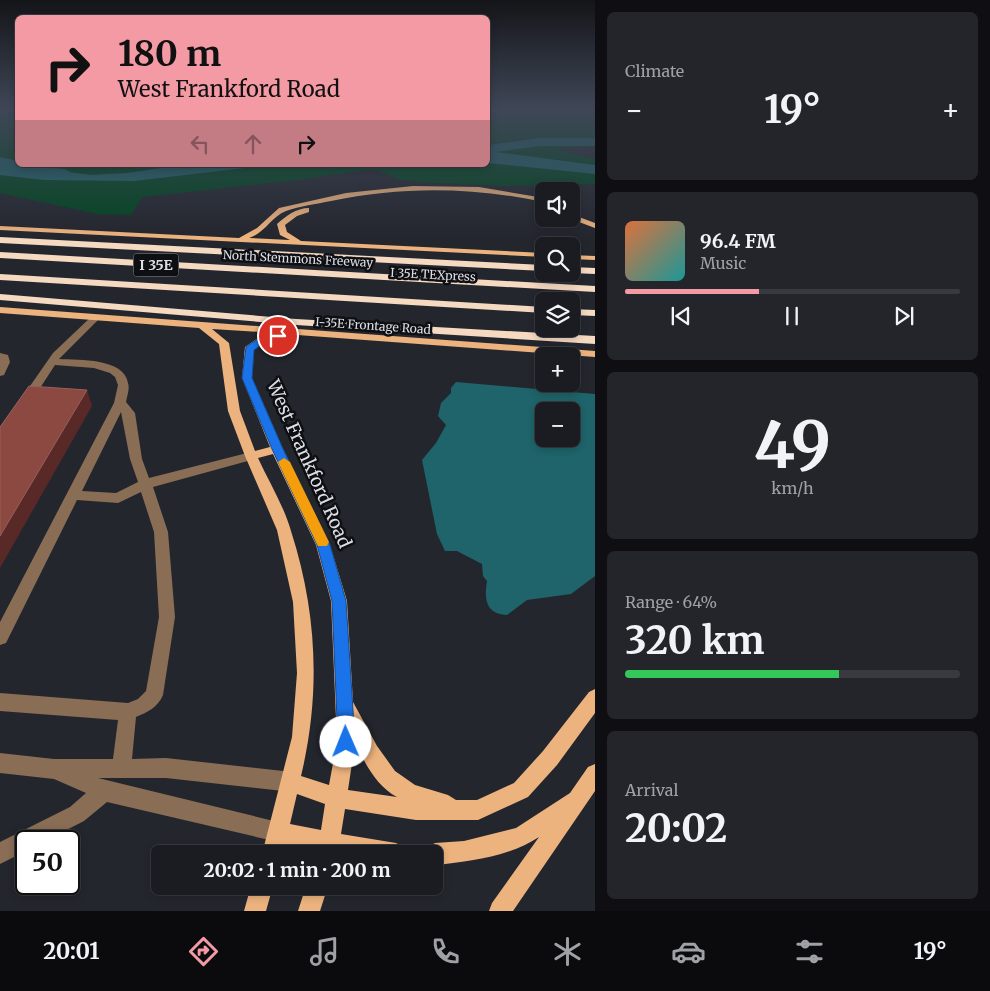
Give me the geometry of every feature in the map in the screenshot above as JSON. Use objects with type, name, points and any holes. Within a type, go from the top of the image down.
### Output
[{"type":"highway","points":[[0,240],[303,254],[535,267]]},
{"type":"highway","name":"North Stemmons Freeway","points":[[0,255],[312,273],[490,288],[595,290]]},
{"type":"highway","name":"I 35E TEXpress","points":[[0,265],[302,281],[490,288],[595,299]]},
{"type":"highway","points":[[580,271],[595,272]]},
{"type":"highway","name":"I 35E","points":[[0,277],[535,309]]},
{"type":"highway","points":[[0,297],[295,327],[595,340]]},
{"type":"highway","points":[[580,312],[595,313]]},
{"type":"main road","points":[[218,240],[256,234],[263,228],[270,216],[295,206],[402,188],[474,189],[535,199]]},
{"type":"main road","points":[[309,243],[291,239],[282,230],[281,224],[286,219],[307,210],[400,194],[443,193],[482,195],[535,205]]},
{"type":"main road","points":[[580,212],[595,218]]},
{"type":"main road","points":[[580,220],[595,226]]},
{"type":"main road","points":[[0,228],[535,254]]},
{"type":"main road","points":[[580,257],[595,258]]},
{"type":"main road","name":"I-35E Frontage Road","points":[[0,310],[203,326],[295,327],[515,349],[595,354]]},
{"type":"main road","points":[[203,326],[224,343],[234,411],[250,456],[284,530],[301,602],[306,673],[301,737],[292,782],[274,845]]},
{"type":"main road","name":"West Frankford Road","points":[[295,327],[262,340],[249,349],[246,359],[247,378],[277,449],[324,545],[339,601],[346,742],[328,845]]},
{"type":"main road","points":[[250,456],[277,449]]},
{"type":"main road","points":[[292,782],[336,798],[416,810],[478,810],[521,790],[550,758],[595,698]]},
{"type":"main road","points":[[345,706],[389,780],[420,798],[467,809]]},
{"type":"main road","points":[[500,911],[595,774]]},
{"type":"main road","points":[[443,853],[464,852],[521,837],[580,797]]},
{"type":"main road","points":[[278,832],[319,845]]},
{"type":"main road","points":[[255,911],[259,895]]},
{"type":"main road","points":[[310,911],[314,895]]},
{"type":"lane","points":[[21,408],[60,351],[80,336],[95,318]]},
{"type":"lane","points":[[0,356],[6,362],[0,373]]},
{"type":"lane","points":[[0,638],[120,403],[123,383],[117,370],[110,367],[52,362]]},
{"type":"lane","points":[[0,702],[128,712],[144,705],[154,695],[168,617],[161,532],[136,459],[129,413],[120,403]]},
{"type":"lane","points":[[74,495],[118,498],[146,484],[250,456]]},
{"type":"lane","points":[[122,767],[128,712]]},
{"type":"lane","points":[[0,763],[54,769],[166,768],[292,782]]},
{"type":"lane","points":[[54,769],[104,791],[278,832]]},
{"type":"lane","points":[[0,853],[77,814],[104,791]]},
{"type":"green space","points":[[0,153],[15,153],[15,167],[490,167],[490,153],[569,153],[595,159],[595,184],[535,182],[535,185],[506,186],[434,183],[401,180],[373,169],[298,180],[142,197],[131,215],[97,214],[0,193]]},
{"type":"water","points":[[490,153],[595,165],[595,174],[490,163]]},
{"type":"water","points":[[0,163],[15,165],[15,167],[30,167],[91,175],[127,173],[168,167],[254,167],[134,181],[44,180],[0,175]]},
{"type":"water","points":[[456,382],[535,389],[535,392],[595,394],[595,576],[571,594],[527,600],[507,615],[500,614],[491,609],[486,600],[487,581],[483,576],[482,564],[457,551],[445,551],[437,534],[422,460],[436,443],[446,425],[438,416],[441,403],[451,393],[451,388]]},
{"type":"building","points":[[29,386],[87,390],[0,536],[0,427]]},
{"type":"waterway","points":[[0,162],[15,165]]},
{"type":"waterway","points":[[22,167],[53,174],[65,174]]},
{"type":"slow traffic","points":[[284,462],[302,496],[322,542]]},
{"type":"route","points":[[278,336],[262,340],[249,349],[246,359],[247,378],[259,410],[324,545],[339,601],[344,668],[346,742]]}]
